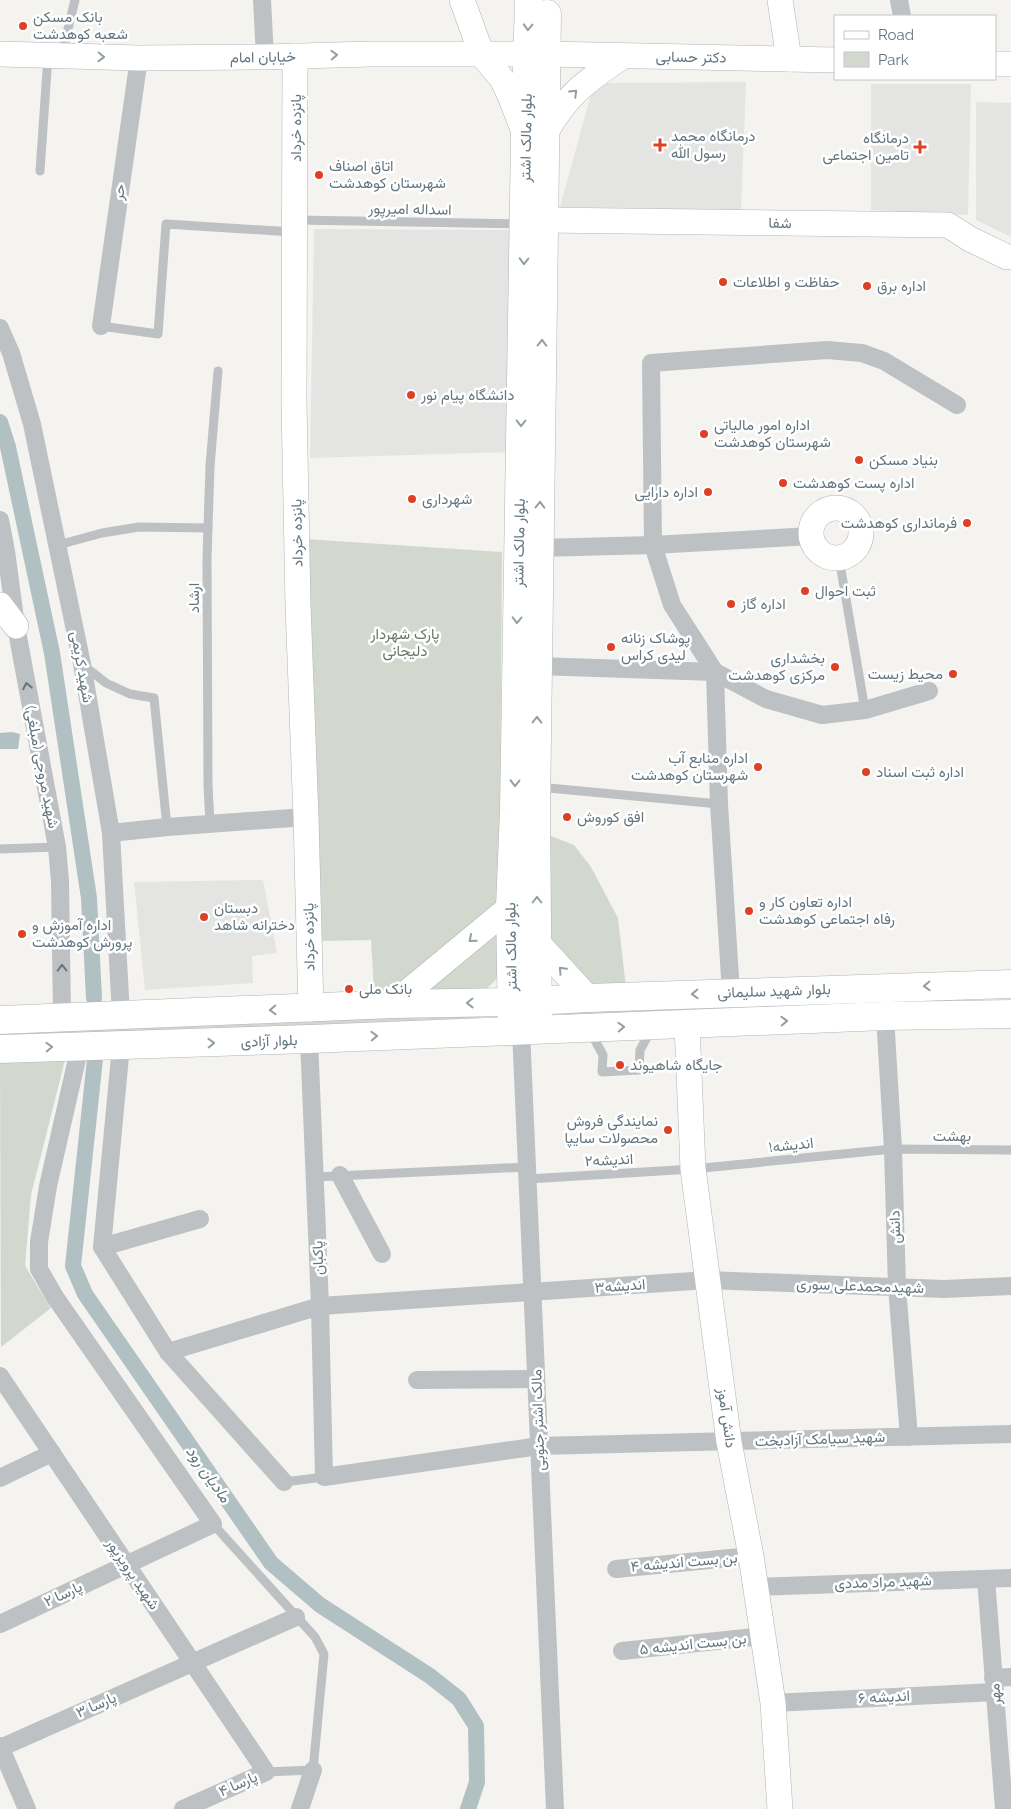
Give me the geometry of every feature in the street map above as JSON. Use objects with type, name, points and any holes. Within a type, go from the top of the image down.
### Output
[{"type":"main road","points":[[462,0],[482,55],[502,78],[516,111],[536,135],[575,91],[623,56]]},
{"type":"main road","points":[[529,0],[537,54]]},
{"type":"main road","points":[[537,54],[547,0]]},
{"type":"main road","points":[[780,0],[789,59]]},
{"type":"main road","name":"خیابان امام","points":[[0,54],[139,58],[371,54],[537,54]]},
{"type":"main road","name":"دکتر حسابی","points":[[537,54],[834,60]]},
{"type":"main road","name":"بلوار مالک اشتر","points":[[524,1002],[537,942],[529,802],[537,54]]},
{"type":"main road","name":"پانزده خرداد","points":[[295,56],[294,402],[298,605],[311,1009]]},
{"type":"main road","points":[[996,64],[1011,64]]},
{"type":"main road","name":"بلوار مالک اشتر","points":[[524,1030],[524,1002],[510,907],[529,802],[538,666],[539,548],[534,222]]},
{"type":"main road","name":"شفا","points":[[534,222],[948,225],[970,239],[1007,257]]},
{"type":"main road","points":[[840,508],[854,515],[858,522],[860,537],[853,551],[839,558],[831,558],[817,550],[811,536],[813,521],[824,511],[840,508]]},
{"type":"main road","points":[[0,604],[16,626]]},
{"type":"main road","points":[[393,1004],[510,907]]},
{"type":"main road","points":[[537,942],[588,998]]},
{"type":"main road","name":"بلوار شهید سلیمانی","points":[[524,1002],[588,998],[1011,984]]},
{"type":"main road","points":[[967,985],[968,1015]]},
{"type":"main road","name":"بلوار آزادی","points":[[0,1020],[62,1016],[311,1009],[393,1004],[524,1002]]},
{"type":"main road","name":"بلوار شهید سلیمانی","points":[[524,1030],[885,1016],[1011,1014]]},
{"type":"main road","name":"دانش آموز","points":[[687,1025],[693,1169],[730,1442],[751,1556],[774,1703],[780,1809]]},
{"type":"main road","name":"بلوار آزادی","points":[[0,1049],[524,1030]]},
{"type":"street","points":[[262,0],[265,57]]},
{"type":"street","points":[[899,0],[902,15]]},
{"type":"street","name":"حر","points":[[101,326],[139,58]]},
{"type":"street","name":"شهید کریمی","points":[[0,328],[11,353],[32,424],[82,664],[111,833],[121,1015]]},
{"type":"street","points":[[731,993],[719,804],[715,672],[672,605],[653,545],[651,363],[827,350],[862,353],[884,361],[957,405]]},
{"type":"street","name":"شهید مروجی (مبلغی)","points":[[0,520],[16,626],[57,847],[60,881],[62,1016]]},
{"type":"street","points":[[539,548],[653,545],[811,536]]},
{"type":"street","points":[[538,666],[715,672],[766,699],[822,715],[865,710],[929,691]]},
{"type":"street","points":[[111,833],[306,816]]},
{"type":"street","name":"دانش","points":[[885,1016],[893,1149],[897,1287],[909,1437]]},
{"type":"street","name":"مالک اشتر جنوبی","points":[[524,1030],[527,1173],[555,1809]]},
{"type":"street","name":"پاکبان","points":[[309,1039],[320,1306],[324,1477]]},
{"type":"street","points":[[80,1046],[48,1186],[39,1242],[39,1269],[55,1297],[213,1524]]},
{"type":"street","points":[[120,1046],[102,1247],[168,1352],[284,1482]]},
{"type":"street","points":[[340,1175],[382,1254]]},
{"type":"street","points":[[102,1247],[200,1219]]},
{"type":"street","name":"شهیدمحمدعلی سوری","points":[[708,1280],[944,1289],[1011,1286]]},
{"type":"street","name":"اندیشه۳","points":[[168,1352],[320,1306],[708,1280]]},
{"type":"street","name":"شهید پرویزپور","points":[[0,1376],[266,1772]]},
{"type":"street","points":[[417,1380],[536,1379]]},
{"type":"street","name":"شهید سیامک آزادبخت","points":[[324,1477],[539,1446],[1011,1434]]},
{"type":"street","points":[[0,1478],[52,1453]]},
{"type":"street","name":"پارسا ۲","points":[[0,1624],[213,1524]]},
{"type":"street","name":"بن بست اندیشه ۴","points":[[616,1569],[751,1556]]},
{"type":"street","name":"شهید مراد مددی","points":[[756,1587],[1011,1578]]},
{"type":"street","name":"مهر","points":[[986,1579],[1000,1682],[1005,1744],[1004,1809]]},
{"type":"street","name":"پارسا ۳","points":[[0,1747],[296,1617]]},
{"type":"street","name":"بن بست اندیشه ۵","points":[[622,1652],[764,1636]]},
{"type":"street","name":"اندیشه ۶","points":[[774,1703],[1000,1682]]},
{"type":"street","points":[[0,1747],[28,1809]]},
{"type":"street","points":[[300,1809],[313,1770]]},
{"type":"street","name":"پارسا ۴","points":[[183,1809],[266,1772]]},
{"type":"lane","points":[[40,171],[54,56],[75,0]]},
{"type":"lane","name":"اسداله امیرپور","points":[[101,326],[158,334],[166,224],[296,226],[534,222]]},
{"type":"lane","name":"ارشاد","points":[[210,825],[208,785],[208,528],[210,466],[218,371]]},
{"type":"lane","points":[[58,545],[102,533],[139,527],[208,528]]},
{"type":"lane","points":[[839,558],[865,710]]},
{"type":"lane","points":[[82,664],[106,683],[130,694],[154,698],[167,827]]},
{"type":"lane","points":[[529,802],[719,804]]},
{"type":"lane","points":[[0,849],[57,847]]},
{"type":"lane","points":[[588,1028],[603,1056],[602,1072],[639,1070],[640,1050],[653,1026]]},
{"type":"lane","name":"بهشت","points":[[893,1149],[1011,1150]]},
{"type":"lane","name":"اندیشه۱","points":[[693,1169],[893,1149]]},
{"type":"lane","name":"اندیشه۲","points":[[315,1177],[693,1169]]},
{"type":"lane","points":[[284,1482],[324,1477]]},
{"type":"lane","points":[[213,1524],[315,1636],[324,1654],[313,1770],[266,1772]]},
{"type":"shaded area","name":"درمانگاه محمد رسول الله","points":[[746,82],[741,210],[560,207],[594,83]]},
{"type":"shaded area","name":"درمانگاه تامین اجتماعی","points":[[871,84],[971,84],[968,215],[871,210]]},
{"type":"shaded area","points":[[976,102],[1011,103],[1011,237],[976,220]]},
{"type":"shaded area","name":"دانشگاه پیام نور","points":[[314,229],[512,230],[511,452],[310,458]]},
{"type":"shaded area","points":[[12,732],[20,734],[18,749],[0,749],[0,733]]},
{"type":"shaded area","name":"دبستان دخترانه شاهد","points":[[263,880],[277,953],[252,956],[253,983],[145,990],[134,882]]},
{"type":"green space","name":"پارک شهردار دلیجانی","points":[[306,539],[502,552],[499,971],[495,981],[485,990],[374,991],[371,940],[320,941]]},
{"type":"green space","points":[[546,834],[574,845],[591,867],[618,918],[626,988],[596,987],[548,942]]},
{"type":"green space","points":[[952,995],[951,1001],[566,1015],[567,1008]]},
{"type":"green space","points":[[480,1013],[480,1018],[0,1039],[0,1032]]},
{"type":"green space","points":[[65,1060],[31,1195],[25,1266],[51,1308],[1,1347],[0,1063]]},
{"type":"waterway","points":[[0,422],[8,447],[52,653],[89,898],[94,998]]},
{"type":"waterway","name":"مادیان رود","points":[[95,1059],[73,1266],[85,1294],[271,1563],[320,1605],[430,1676],[459,1699],[476,1726],[477,1782],[468,1809]]},
{"type":"place","name":"بانک مسکن شعبه کوهدشت","points":[[23,26]]},
{"type":"place","name":"درمانگاه محمد رسول الله","points":[[660,145]]},
{"type":"place","name":"درمانگاه تامین اجتماعی","points":[[920,147]]},
{"type":"place","name":"اتاق اصناف شهرستان کوهدشت","points":[[319,175]]},
{"type":"place","name":"حفاظت و اطلاعات","points":[[723,282]]},
{"type":"place","name":"اداره برق","points":[[867,286]]},
{"type":"place","name":"دانشگاه پیام نور","points":[[411,395]]},
{"type":"place","name":"اداره امور مالیاتی شهرستان کوهدشت","points":[[704,434]]},
{"type":"place","name":"بنیاد مسکن","points":[[859,460]]},
{"type":"place","name":"اداره پست کوهدشت","points":[[783,483]]},
{"type":"place","name":"اداره دارایی","points":[[708,492]]},
{"type":"place","name":"شهرداری","points":[[412,499]]},
{"type":"place","name":"فرمانداری کوهدشت","points":[[967,523]]},
{"type":"place","name":"ثبت احوال","points":[[805,591]]},
{"type":"place","name":"اداره گاز","points":[[731,604]]},
{"type":"place","name":"پوشاک زنانه لیدی کراس","points":[[611,647]]},
{"type":"place","name":"بخشداری مرکزی کوهدشت","points":[[835,667]]},
{"type":"place","name":"محیط زیست","points":[[953,674]]},
{"type":"place","name":"اداره منابع آب شهرستان کوهدشت","points":[[758,767]]},
{"type":"place","name":"اداره ثبت اسناد","points":[[866,772]]},
{"type":"place","name":"افق کوروش","points":[[567,817]]},
{"type":"place","name":"اداره تعاون کار و رفاه اجتماعی کوهدشت","points":[[749,911]]},
{"type":"place","name":"دبستان دخترانه شاهد","points":[[204,917]]},
{"type":"place","name":"اداره آموزش و پرورش کوهدشت","points":[[22,934]]},
{"type":"place","name":"بانک ملی","points":[[349,989]]},
{"type":"place","name":"جایگاه شاهیوند","points":[[620,1065]]},
{"type":"place","name":"نمایندگی فروش محصولات سایپا","points":[[668,1130]]}]
